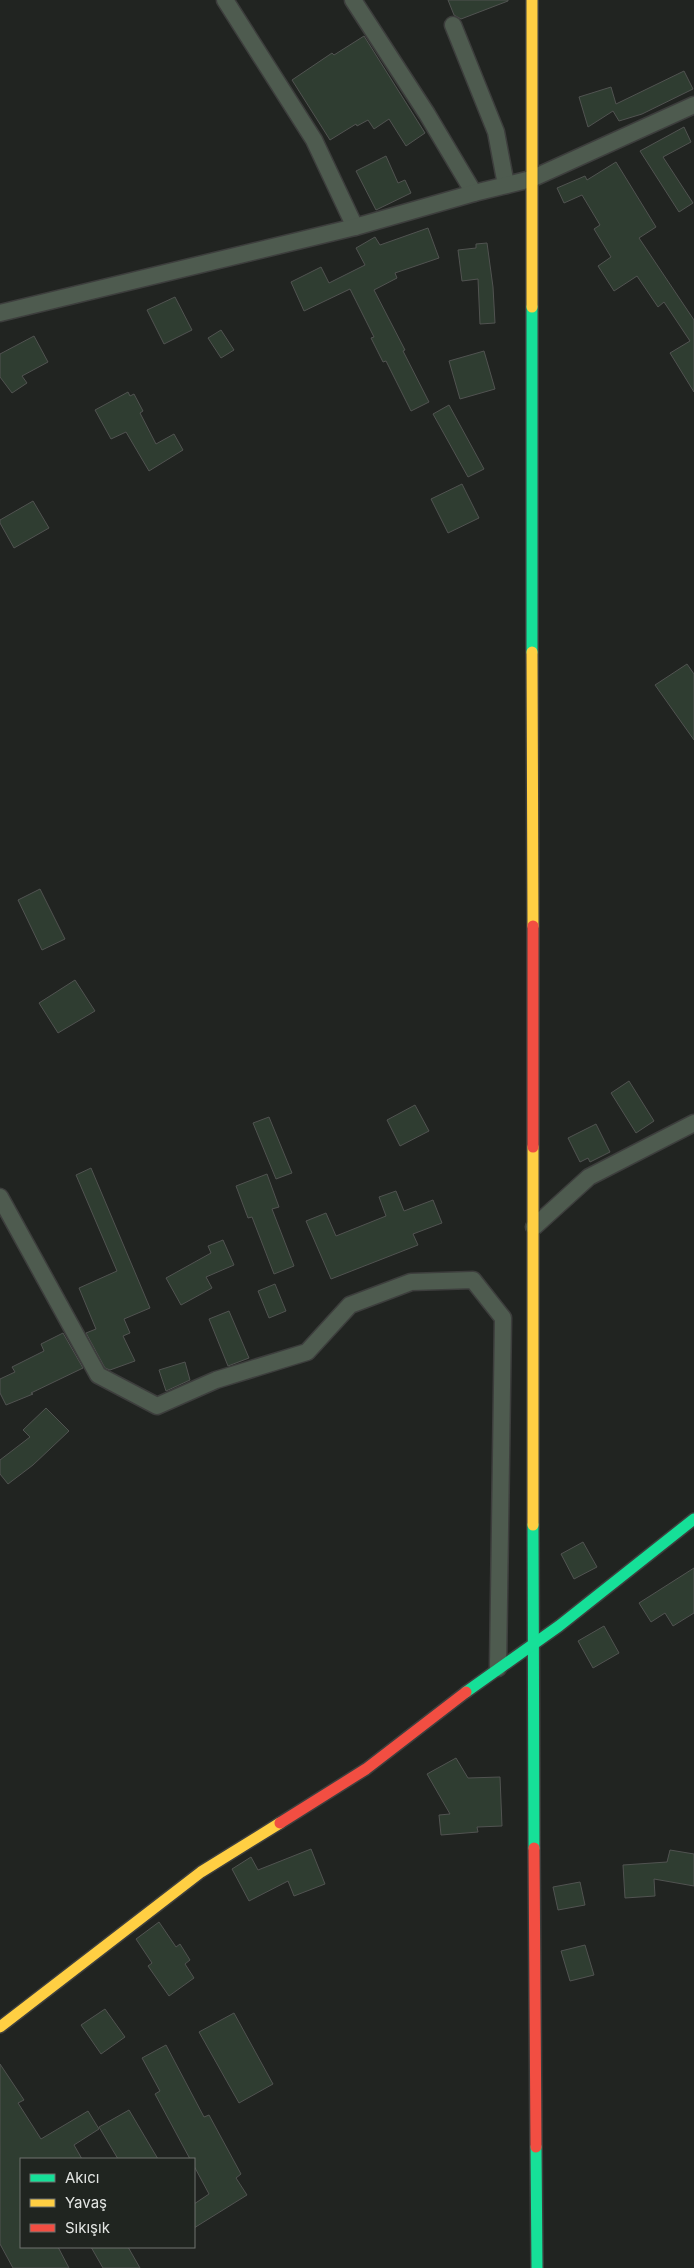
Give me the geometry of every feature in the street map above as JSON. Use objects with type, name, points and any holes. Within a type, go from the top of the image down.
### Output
[{"type":"street","points":[[225,0],[314,140],[355,227]]},
{"type":"street","points":[[353,0],[427,114],[474,193]]},
{"type":"street","points":[[532,0],[533,1644],[537,2268]]},
{"type":"street","points":[[453,25],[496,132],[506,186]]},
{"type":"street","points":[[0,312],[355,227],[531,179],[694,105]]},
{"type":"street","points":[[534,1227],[589,1178],[694,1123]]},
{"type":"street","points":[[0,1197],[98,1375],[157,1406],[216,1380],[307,1352],[350,1305],[411,1282],[473,1280],[503,1318],[498,1668]]},
{"type":"street","points":[[0,2027],[201,1872],[366,1769],[458,1697],[559,1626],[694,1519]]},
{"type":"building","points":[[448,0],[508,1],[461,19],[454,15]]},
{"type":"building","points":[[364,36],[425,133],[406,146],[389,119],[374,129],[368,120],[357,126],[356,124],[330,140],[292,80],[332,53],[334,55]]},
{"type":"building","points":[[684,71],[693,89],[642,114],[619,121],[613,111],[588,127],[579,97],[611,87],[616,104]]},
{"type":"building","points":[[684,127],[691,142],[663,157],[693,203],[679,212],[640,151]]},
{"type":"building","points":[[386,156],[398,183],[405,180],[411,193],[376,210],[356,171]]},
{"type":"building","points":[[616,162],[656,227],[639,238],[694,320],[694,392],[670,353],[690,341],[664,302],[658,307],[637,276],[614,291],[598,266],[611,257],[594,229],[600,225],[582,195],[564,203],[557,188],[585,176],[587,180]]},
{"type":"building","points":[[428,228],[439,258],[395,273],[397,278],[374,290],[429,402],[411,411],[386,361],[383,362],[371,338],[374,337],[350,289],[304,311],[291,282],[321,267],[329,283],[365,265],[356,248],[375,237],[380,245]]},
{"type":"building","points":[[487,243],[493,287],[495,323],[480,324],[478,279],[462,281],[458,250],[476,248],[476,244]]},
{"type":"building","points":[[175,297],[192,330],[164,344],[147,310]]},
{"type":"building","points":[[221,330],[234,350],[221,358],[208,338]]},
{"type":"building","points":[[34,336],[48,362],[22,376],[27,383],[12,393],[0,377],[0,354]]},
{"type":"building","points":[[484,351],[495,389],[460,399],[449,361]]},
{"type":"building","points":[[128,392],[130,396],[134,394],[143,411],[140,413],[156,444],[174,434],[183,450],[149,471],[126,432],[111,439],[95,410]]},
{"type":"building","points":[[449,405],[484,469],[468,477],[433,414]]},
{"type":"building","points":[[462,484],[479,518],[448,533],[431,499]]},
{"type":"building","points":[[33,501],[49,528],[14,548],[0,520]]},
{"type":"building","points":[[687,664],[694,674],[694,740],[655,685]]},
{"type":"building","points":[[40,889],[65,939],[42,950],[18,900]]},
{"type":"building","points":[[75,980],[95,1011],[58,1033],[39,1003]]},
{"type":"building","points":[[629,1081],[654,1121],[636,1133],[611,1093]]},
{"type":"building","points":[[415,1105],[429,1131],[400,1146],[387,1120]]},
{"type":"building","points":[[269,1117],[292,1173],[276,1179],[253,1123]]},
{"type":"building","points":[[596,1124],[610,1152],[590,1162],[588,1158],[580,1162],[568,1138]]},
{"type":"building","points":[[91,1168],[150,1308],[124,1319],[130,1333],[123,1336],[135,1361],[110,1370],[105,1368],[86,1333],[96,1329],[79,1288],[117,1271],[76,1175]]},
{"type":"building","points":[[267,1174],[279,1207],[272,1209],[294,1266],[274,1274],[252,1217],[248,1218],[236,1186]]},
{"type":"building","points":[[396,1191],[404,1211],[433,1200],[442,1223],[413,1234],[418,1245],[331,1279],[306,1221],[326,1213],[336,1236],[386,1216],[379,1197]]},
{"type":"building","points":[[223,1240],[234,1265],[206,1277],[212,1288],[181,1305],[166,1278],[211,1253],[208,1246]]},
{"type":"building","points":[[275,1284],[286,1311],[269,1318],[258,1291]]},
{"type":"building","points":[[229,1311],[249,1358],[228,1366],[209,1319]]},
{"type":"building","points":[[63,1333],[83,1368],[31,1393],[33,1394],[6,1405],[0,1393],[0,1379],[15,1372],[12,1367],[44,1351],[41,1344]]},
{"type":"building","points":[[185,1362],[190,1380],[166,1391],[159,1370]]},
{"type":"building","points":[[46,1408],[69,1431],[33,1465],[8,1484],[0,1474],[0,1460],[30,1437],[23,1430]]},
{"type":"building","points":[[583,1542],[597,1567],[574,1579],[561,1554]]},
{"type":"building","points":[[694,1568],[694,1613],[673,1626],[665,1613],[651,1622],[639,1603]]},
{"type":"building","points":[[604,1626],[619,1653],[593,1668],[578,1641]]},
{"type":"building","points":[[456,1758],[468,1778],[500,1777],[502,1826],[477,1827],[478,1832],[441,1835],[439,1815],[450,1814],[427,1774]]},
{"type":"building","points":[[311,1849],[325,1884],[294,1896],[288,1881],[249,1901],[232,1869],[251,1857],[258,1870]]},
{"type":"building","points":[[670,1850],[694,1854],[694,1886],[654,1879],[655,1896],[625,1898],[623,1865],[667,1862]]},
{"type":"building","points":[[580,1882],[585,1905],[558,1910],[553,1887]]},
{"type":"building","points":[[159,1922],[176,1947],[180,1944],[190,1960],[185,1964],[194,1978],[169,1996],[148,1966],[152,1963],[136,1939]]},
{"type":"building","points":[[585,1945],[594,1975],[570,1981],[561,1951]]},
{"type":"building","points":[[105,2009],[125,2037],[101,2054],[81,2025]]},
{"type":"building","points":[[234,2013],[273,2084],[239,2103],[199,2032]]},
{"type":"building","points":[[166,2045],[204,2117],[209,2115],[241,2174],[236,2178],[247,2195],[195,2227],[195,2203],[209,2194],[195,2168],[195,2158],[189,2158],[155,2094],[160,2091],[142,2058]]},
{"type":"building","points":[[0,2064],[24,2100],[18,2103],[41,2139],[88,2111],[99,2129],[74,2145],[81,2158],[20,2158],[20,2248],[59,2248],[69,2268],[13,2268],[0,2244]]},
{"type":"building","points":[[129,2110],[157,2158],[117,2158],[99,2127]]},
{"type":"building","points":[[92,2248],[129,2248],[140,2268],[103,2268]]},
{"type":"traffic: fast","points":[[532,307],[532,652]]},
{"type":"traffic: fast","points":[[466,1692],[559,1626],[694,1519]]},
{"type":"traffic: fast","points":[[533,1525],[534,1848]]},
{"type":"traffic: fast","points":[[536,2147],[537,2268]]},
{"type":"traffic: slow","points":[[532,0],[532,307]]},
{"type":"traffic: slow","points":[[532,652],[533,926]]},
{"type":"traffic: slow","points":[[533,1147],[533,1525]]},
{"type":"traffic: slow","points":[[0,2027],[201,1872],[280,1823]]},
{"type":"traffic: jam","points":[[533,926],[533,1147]]},
{"type":"traffic: jam","points":[[280,1823],[366,1769],[466,1692]]},
{"type":"traffic: jam","points":[[534,1848],[536,2147]]}]
